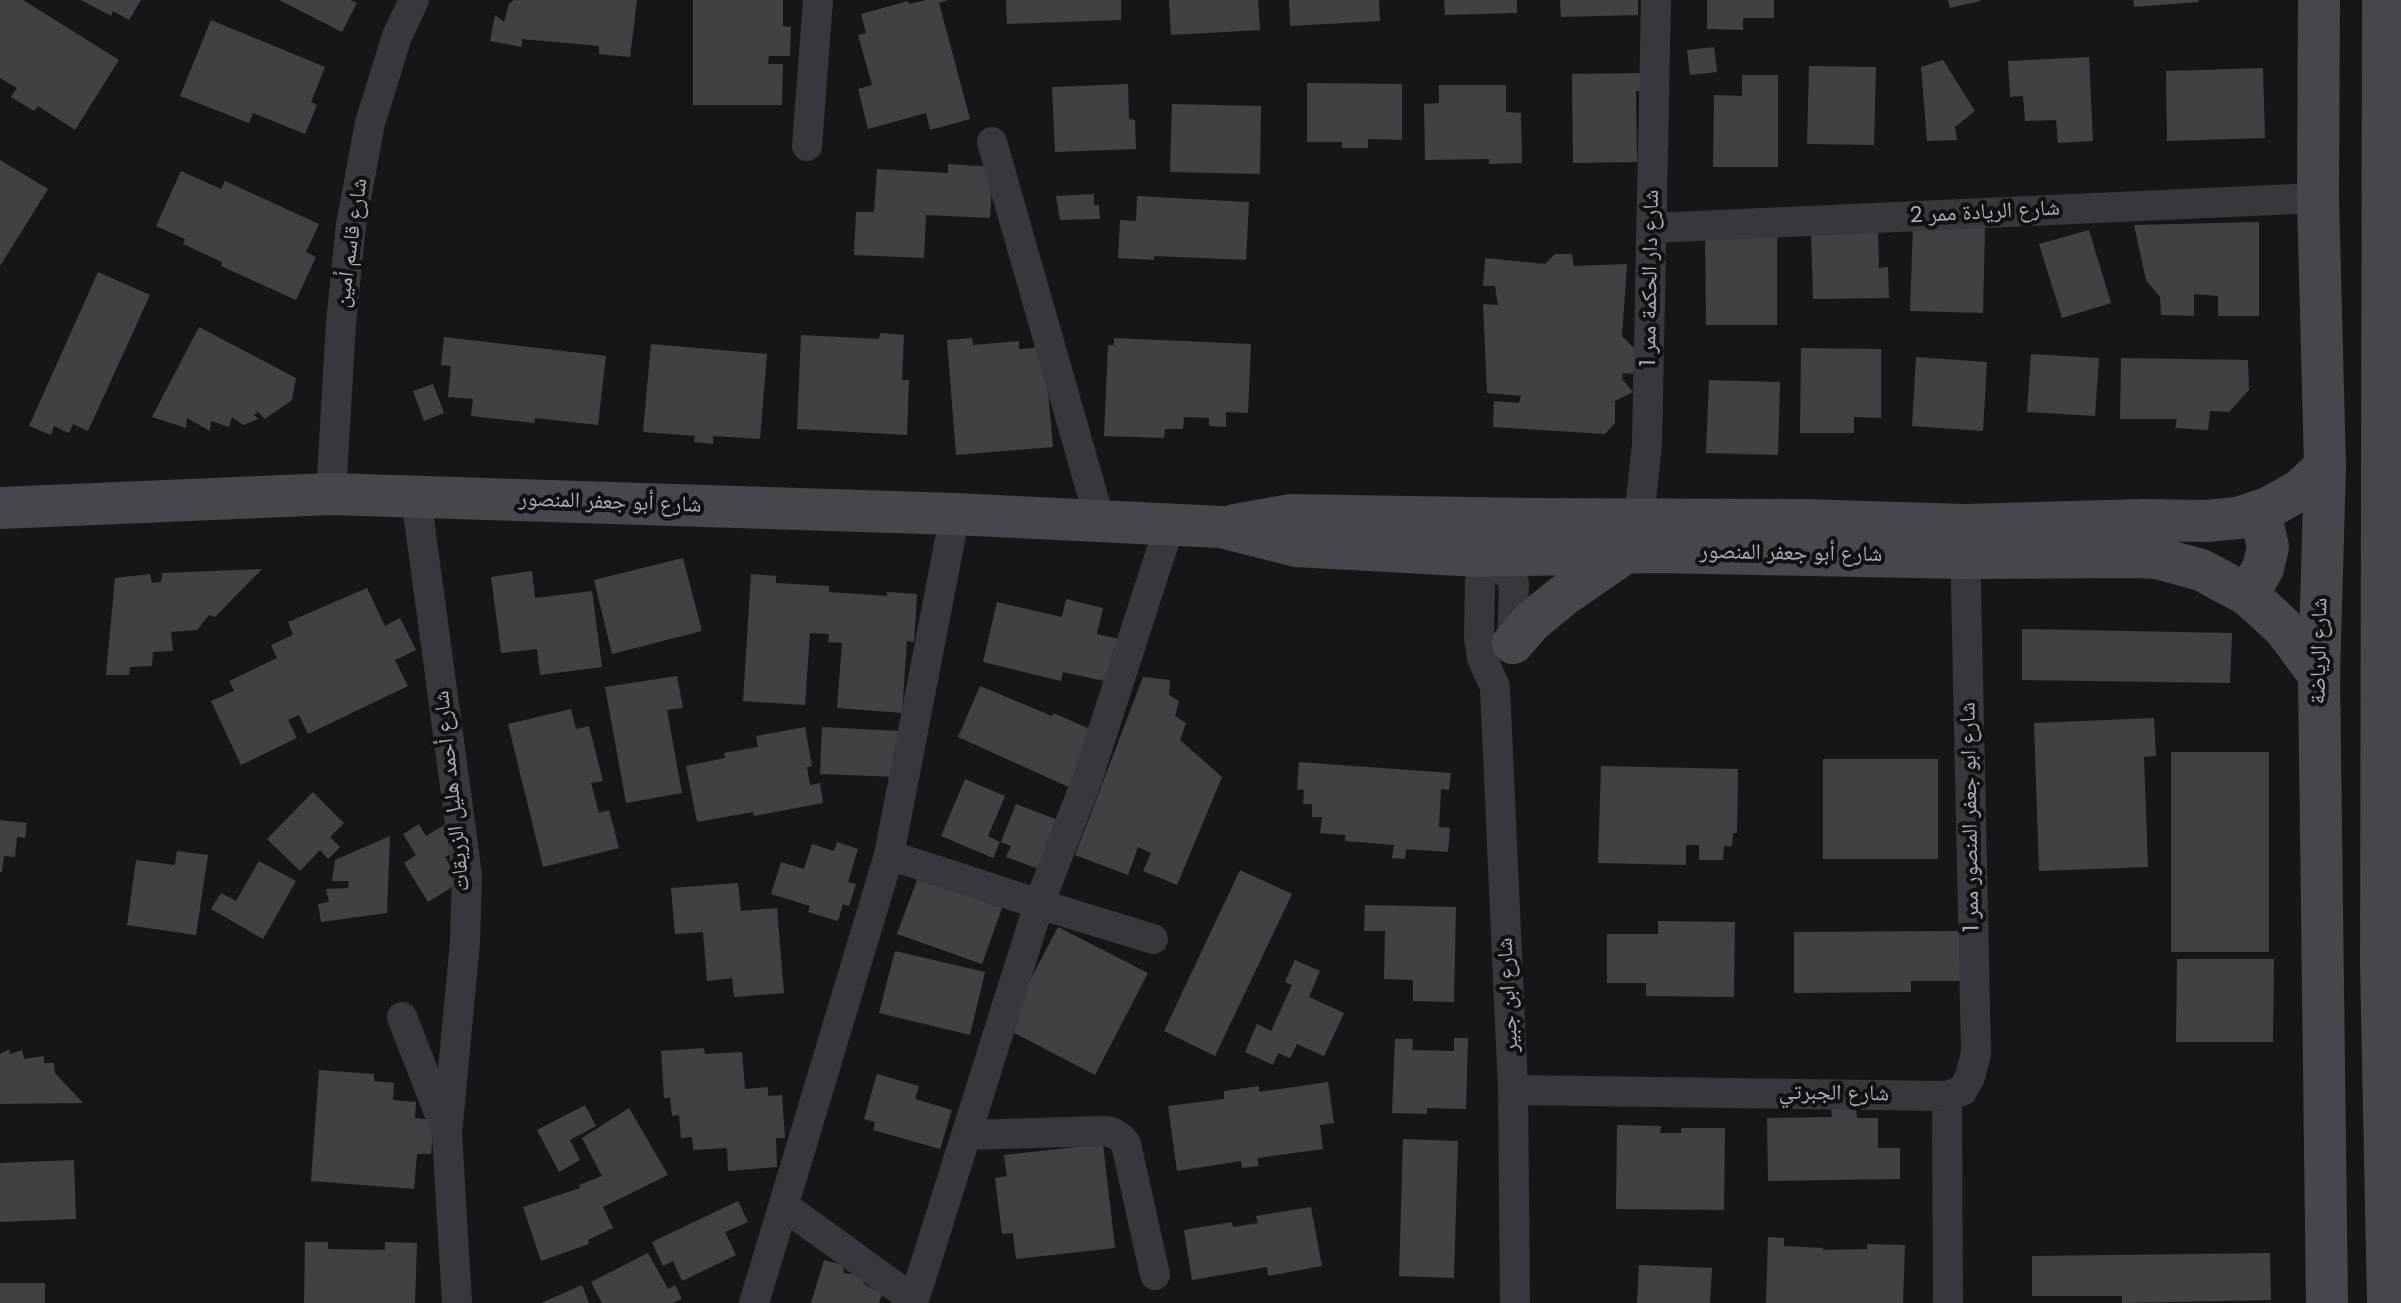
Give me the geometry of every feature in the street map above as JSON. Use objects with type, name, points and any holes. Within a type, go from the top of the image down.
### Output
[{"type":"street","name":"شارع قاسم أمين","points":[[331,494],[341,323],[351,225],[370,123],[397,36],[414,0]]},
{"type":"street","points":[[807,146],[818,0]]},
{"type":"street","name":"شارع دار الحكمة ممر 1","points":[[1632,536],[1647,444],[1656,0]]},
{"type":"street","name":"شارع الرياضة","points":[[2319,0],[2318,198],[2325,467],[2319,675],[2327,1303]]},
{"type":"street","points":[[2383,0],[2381,964],[2388,1303]]},
{"type":"street","points":[[992,142],[1100,521]]},
{"type":"street","name":"شارع الريادة ممر 2","points":[[1652,228],[2318,198]]},
{"type":"street","name":"شارع أبو جعفر المنصور","points":[[1221,527],[1291,515],[1528,519],[1632,536],[1800,553],[2238,518],[2260,512],[2300,490],[2325,467]]},
{"type":"street","name":"شارع أبو جعفر المنصور","points":[[0,508],[331,494],[955,514],[1221,527],[1296,546],[1497,556],[1632,536]]},
{"type":"street","name":"شارع أحمد هليل الزريقات","points":[[416,497],[467,875],[465,942],[447,1134],[457,1303]]},
{"type":"street","points":[[2248,595],[2266,558],[2267,536],[2260,512]]},
{"type":"street","points":[[754,1303],[889,855],[955,514]]},
{"type":"street","name":"شارع ابن جبير","points":[[1468,517],[1514,583],[1513,643],[1495,687]]},
{"type":"street","name":"شارع ابن جبير","points":[[1515,1303],[1513,1090],[1495,687],[1482,658],[1479,638],[1480,582],[1528,519]]},
{"type":"street","points":[[784,1206],[914,1301],[1039,904],[1088,777],[1170,524]]},
{"type":"street","points":[[1513,643],[1531,622],[1632,536]]},
{"type":"street","name":"شارع أبو جعفر المنصور","points":[[1965,542],[2157,558],[2219,578],[2248,595],[2284,628],[2319,675]]},
{"type":"street","name":"شارع ابو جعفر المنصور ممر 1","points":[[1947,1096],[1962,1091],[1970,1077],[1976,1053],[1965,542]]},
{"type":"street","points":[[889,855],[1153,939]]},
{"type":"street","name":"شارع أحمد هليل الزريقات","points":[[402,1017],[447,1134]]},
{"type":"street","name":"شارع الجبرتي","points":[[1513,1090],[1947,1096]]},
{"type":"street","points":[[1947,1096],[1948,1303]]},
{"type":"street","points":[[967,1135],[1100,1131],[1112,1132],[1121,1138],[1126,1144],[1155,1275]]},
{"type":"building","points":[[0,0],[23,0],[119,60],[75,130],[38,106],[34,111],[11,97],[17,88],[0,78]]},
{"type":"building","points":[[81,0],[141,0],[129,20],[113,11],[111,16]]},
{"type":"building","points":[[279,0],[350,0],[357,3],[342,32]]},
{"type":"building","points":[[514,0],[637,0],[630,57],[599,54],[599,46],[522,39],[522,47],[490,41],[495,15],[504,22],[509,4]]},
{"type":"building","points":[[693,0],[783,0],[783,26],[791,27],[790,56],[769,56],[768,64],[783,64],[782,105],[693,105]]},
{"type":"building","points":[[948,0],[939,3],[970,119],[930,130],[926,113],[868,129],[858,89],[872,85],[858,35],[866,33],[861,14],[908,1],[909,4]]},
{"type":"building","points":[[1006,0],[1121,0],[1121,20],[1007,24]]},
{"type":"building","points":[[1169,0],[1258,0],[1260,30],[1171,35]]},
{"type":"building","points":[[1289,0],[1379,0],[1380,21],[1290,26]]},
{"type":"building","points":[[1444,0],[1517,0],[1517,13],[1445,15]]},
{"type":"building","points":[[1560,0],[1638,0],[1638,15],[1561,17]]},
{"type":"building","points":[[1707,0],[1774,0],[1774,18],[1743,18],[1743,30],[1707,29]]},
{"type":"building","points":[[1948,0],[1980,0],[1980,1],[1950,8]]},
{"type":"building","points":[[2133,0],[2198,0],[2199,2],[2134,7]]},
{"type":"building","points":[[211,20],[325,67],[311,102],[317,105],[305,134],[253,113],[249,123],[180,96]]},
{"type":"building","points":[[1714,47],[1717,72],[1690,75],[1687,50]]},
{"type":"building","points":[[2089,57],[2093,141],[2058,143],[2056,120],[2025,121],[2023,96],[2010,97],[2008,61]]},
{"type":"building","points":[[1943,60],[1975,111],[1955,127],[1957,140],[1927,141],[1921,67]]},
{"type":"building","points":[[1809,66],[1876,67],[1874,145],[1807,144]]},
{"type":"building","points":[[2263,68],[2265,138],[2167,141],[2166,71]]},
{"type":"building","points":[[1645,73],[1645,91],[1636,91],[1637,162],[1573,163],[1572,74]]},
{"type":"building","points":[[1742,75],[1778,75],[1778,167],[1713,167],[1714,95],[1742,96]]},
{"type":"building","points":[[1307,83],[1402,84],[1402,140],[1368,139],[1368,148],[1342,148],[1342,142],[1307,142]]},
{"type":"building","points":[[1128,84],[1129,119],[1135,120],[1136,149],[1055,152],[1052,87]]},
{"type":"building","points":[[1439,85],[1506,85],[1506,112],[1521,113],[1522,163],[1489,164],[1489,159],[1425,160],[1424,104],[1439,103]]},
{"type":"building","points":[[1172,104],[1261,106],[1260,174],[1170,172]]},
{"type":"building","points":[[0,160],[48,189],[0,266]]},
{"type":"building","points":[[948,164],[993,167],[990,218],[926,215],[924,258],[854,255],[856,212],[874,212],[877,169],[948,173]]},
{"type":"building","points":[[181,171],[221,189],[225,181],[319,224],[306,252],[316,257],[296,300],[221,266],[222,262],[183,244],[185,239],[156,226]]},
{"type":"building","points":[[1094,194],[1094,205],[1099,205],[1100,219],[1060,220],[1056,196]]},
{"type":"building","points":[[1137,196],[1249,202],[1246,260],[1154,256],[1154,260],[1118,258],[1120,220],[1136,221]]},
{"type":"building","points":[[2259,222],[2259,316],[2218,316],[2218,296],[2194,294],[2194,316],[2161,315],[2160,297],[2146,280],[2134,225]]},
{"type":"building","points":[[1913,225],[1985,228],[1983,313],[1910,311]]},
{"type":"building","points":[[1878,227],[1879,268],[1888,267],[1889,298],[1813,299],[1811,229]]},
{"type":"building","points":[[2089,230],[2111,303],[2062,318],[2039,244]]},
{"type":"building","points":[[1705,234],[1777,234],[1777,325],[1706,325]]},
{"type":"building","points":[[1555,254],[1572,254],[1574,266],[1627,264],[1622,336],[1636,350],[1633,374],[1623,373],[1622,379],[1633,392],[1615,401],[1615,423],[1605,434],[1493,427],[1494,401],[1519,403],[1521,396],[1487,393],[1483,304],[1498,305],[1495,286],[1483,286],[1485,258],[1545,264]]},
{"type":"building","points":[[98,272],[150,295],[88,431],[73,424],[69,433],[54,426],[51,435],[29,426]]},
{"type":"building","points":[[199,327],[296,378],[292,400],[265,419],[258,412],[254,415],[258,419],[243,425],[232,417],[229,427],[211,421],[210,431],[187,418],[186,428],[152,417]]},
{"type":"building","points":[[880,333],[904,335],[902,380],[909,380],[907,435],[797,429],[801,335],[879,339]]},
{"type":"building","points":[[444,337],[606,356],[598,425],[535,418],[534,423],[471,416],[473,399],[448,397],[451,366],[441,365]]},
{"type":"building","points":[[972,338],[973,345],[1019,341],[1019,349],[1044,347],[1053,447],[956,455],[947,340]]},
{"type":"building","points":[[1114,338],[1251,344],[1248,413],[1226,412],[1226,427],[1209,426],[1209,418],[1184,417],[1183,429],[1165,429],[1164,438],[1104,436],[1108,345],[1114,345]]},
{"type":"building","points":[[651,344],[767,354],[760,439],[713,436],[713,444],[694,442],[695,436],[643,432]]},
{"type":"building","points":[[1801,348],[1881,349],[1881,418],[1854,417],[1854,433],[1800,433]]},
{"type":"building","points":[[2031,354],[2099,358],[2095,416],[2027,412]]},
{"type":"building","points":[[1916,357],[1987,362],[1983,431],[1912,426]]},
{"type":"building","points":[[2121,358],[2248,360],[2249,390],[2229,412],[2210,411],[2208,430],[2175,428],[2177,419],[2120,419]]},
{"type":"building","points":[[1709,380],[1780,382],[1778,455],[1706,453]]},
{"type":"building","points":[[433,384],[444,413],[424,421],[413,391]]},
{"type":"building","points":[[683,558],[702,631],[612,654],[594,580]]},
{"type":"building","points":[[262,569],[215,617],[209,615],[197,630],[171,632],[173,651],[153,652],[152,666],[130,667],[129,675],[106,675],[115,578],[150,574],[152,583],[161,582],[162,573]]},
{"type":"building","points":[[532,571],[535,598],[592,591],[602,667],[540,675],[537,649],[501,653],[491,577]]},
{"type":"building","points":[[751,574],[776,576],[776,583],[829,586],[829,592],[887,596],[887,592],[917,594],[914,642],[907,641],[902,713],[837,708],[842,643],[828,642],[829,634],[810,633],[805,705],[743,701]]},
{"type":"building","points":[[367,588],[385,626],[400,618],[416,650],[395,660],[408,686],[308,734],[299,715],[288,720],[297,738],[241,765],[211,701],[234,691],[229,681],[277,658],[271,645],[293,635],[288,622]]},
{"type":"building","points":[[1066,599],[1103,608],[1097,634],[1119,639],[1109,682],[1063,672],[1061,681],[983,662],[997,602],[1062,617]]},
{"type":"building","points":[[2022,629],[2232,633],[2230,683],[2022,680]]},
{"type":"building","points":[[677,676],[683,708],[667,710],[682,793],[626,803],[605,687]]},
{"type":"building","points":[[1143,677],[1170,680],[1169,695],[1179,701],[1175,716],[1186,723],[1180,740],[1222,777],[1177,885],[1143,871],[1151,853],[1138,847],[1128,875],[1075,855]]},
{"type":"building","points":[[980,686],[1097,732],[1073,789],[958,737]]},
{"type":"building","points":[[571,709],[576,729],[589,726],[603,781],[591,783],[599,813],[609,810],[619,848],[543,867],[508,724]]},
{"type":"building","points":[[2154,718],[2156,756],[2144,757],[2148,867],[2039,871],[2034,723]]},
{"type":"building","points":[[805,727],[812,766],[807,767],[810,785],[820,783],[823,803],[754,816],[753,812],[697,822],[686,766],[725,758],[724,753],[758,747],[756,736]]},
{"type":"building","points":[[822,727],[899,731],[898,777],[820,774]]},
{"type":"building","points":[[2171,752],[2269,752],[2269,952],[2171,952]]},
{"type":"building","points":[[1823,759],[1938,759],[1938,859],[1823,859]]},
{"type":"building","points":[[1299,762],[1451,773],[1449,790],[1441,789],[1439,827],[1450,828],[1448,852],[1406,849],[1405,859],[1392,858],[1394,845],[1345,841],[1345,835],[1320,833],[1322,817],[1312,817],[1312,804],[1303,804],[1304,790],[1297,789]]},
{"type":"building","points":[[1601,766],[1738,769],[1737,833],[1733,833],[1732,846],[1724,846],[1723,860],[1699,860],[1699,845],[1686,845],[1686,865],[1598,863]]},
{"type":"building","points":[[965,779],[1005,796],[988,836],[1000,842],[993,858],[941,836]]},
{"type":"building","points":[[313,792],[344,823],[330,837],[340,847],[328,859],[320,850],[300,871],[267,839]]},
{"type":"building","points":[[1016,804],[1058,820],[1039,869],[1006,857],[1011,846],[1001,842]]},
{"type":"building","points":[[0,820],[27,823],[25,838],[17,837],[15,857],[4,856],[2,872],[0,872]]},
{"type":"building","points":[[419,824],[426,836],[446,824],[460,848],[445,857],[460,882],[428,902],[404,863],[416,855],[403,834]]},
{"type":"building","points":[[390,836],[387,913],[321,922],[318,904],[329,902],[326,889],[348,888],[349,881],[332,881],[335,860]]},
{"type":"building","points":[[837,842],[858,849],[848,882],[856,884],[849,906],[843,904],[838,921],[808,912],[810,906],[771,894],[781,862],[804,869],[812,844],[834,851]]},
{"type":"building","points":[[177,851],[208,855],[196,935],[127,925],[136,860],[175,865]]},
{"type":"building","points":[[259,861],[296,881],[263,939],[211,909],[221,893],[236,901]]},
{"type":"building","points":[[1240,870],[1292,894],[1215,1056],[1164,1031]]},
{"type":"building","points":[[918,877],[1002,908],[982,964],[897,934]]},
{"type":"building","points":[[738,883],[741,911],[777,908],[784,993],[734,997],[732,978],[707,981],[703,932],[675,934],[671,888]]},
{"type":"building","points":[[1365,905],[1456,907],[1454,1002],[1413,1001],[1413,980],[1384,979],[1385,931],[1364,931]]},
{"type":"building","points":[[1658,921],[1735,922],[1734,997],[1646,996],[1646,983],[1607,983],[1607,934],[1658,934]]},
{"type":"building","points":[[1058,927],[1148,973],[1095,1075],[1005,1028]]},
{"type":"building","points":[[1960,931],[1960,981],[1911,981],[1911,992],[1794,993],[1794,932]]},
{"type":"building","points":[[895,951],[985,972],[970,1035],[879,1013]]},
{"type":"building","points":[[2177,959],[2274,959],[2273,1042],[2176,1042]]},
{"type":"building","points":[[1295,960],[1320,971],[1309,997],[1344,1013],[1324,1056],[1297,1044],[1290,1058],[1278,1053],[1273,1065],[1245,1052],[1257,1024],[1271,1031],[1292,985],[1285,982]]},
{"type":"building","points":[[1454,1038],[1468,1038],[1466,1109],[1427,1108],[1427,1114],[1392,1113],[1395,1039],[1413,1039],[1412,1050],[1454,1051]]},
{"type":"building","points":[[704,1048],[705,1054],[742,1052],[745,1089],[768,1087],[768,1096],[782,1095],[785,1138],[776,1138],[777,1167],[728,1171],[727,1148],[693,1150],[692,1137],[681,1138],[679,1115],[672,1116],[670,1098],[664,1098],[661,1051]]},
{"type":"building","points":[[9,1049],[10,1054],[22,1050],[24,1059],[44,1056],[44,1063],[54,1063],[55,1073],[83,1103],[0,1104],[0,1054]]},
{"type":"building","points":[[319,1070],[374,1074],[374,1081],[394,1083],[393,1100],[416,1102],[415,1118],[434,1120],[431,1154],[417,1154],[414,1189],[311,1181]]},
{"type":"building","points":[[877,1074],[919,1086],[915,1099],[952,1110],[940,1149],[873,1130],[875,1122],[864,1119]]},
{"type":"building","points":[[1328,1082],[1334,1123],[1320,1125],[1323,1149],[1257,1158],[1259,1166],[1242,1168],[1241,1161],[1177,1171],[1168,1106],[1224,1099],[1224,1091],[1259,1086],[1259,1092]]},
{"type":"building","points":[[585,1105],[596,1126],[570,1140],[580,1160],[559,1172],[537,1130]]},
{"type":"building","points":[[629,1108],[668,1175],[603,1207],[613,1228],[588,1240],[589,1244],[541,1261],[523,1207],[580,1188],[579,1185],[602,1176],[582,1138]]},
{"type":"building","points":[[1856,1108],[1857,1118],[1878,1118],[1878,1148],[1900,1148],[1900,1179],[1768,1181],[1767,1118],[1832,1117],[1831,1109]]},
{"type":"building","points":[[1617,1125],[1661,1126],[1660,1133],[1681,1133],[1681,1128],[1725,1128],[1724,1210],[1616,1209]]},
{"type":"building","points":[[1403,1139],[1458,1141],[1454,1278],[1399,1276]]},
{"type":"building","points":[[1103,1144],[1115,1248],[1016,1259],[1013,1233],[1002,1234],[995,1178],[1007,1176],[1004,1155]]},
{"type":"building","points":[[74,1160],[76,1219],[0,1222],[0,1163]]},
{"type":"building","points":[[738,1201],[748,1222],[725,1232],[736,1255],[682,1281],[673,1261],[663,1266],[652,1242]]},
{"type":"building","points":[[1311,1207],[1322,1266],[1268,1276],[1267,1267],[1192,1280],[1184,1230],[1232,1222],[1233,1227],[1258,1223],[1256,1216]]},
{"type":"building","points":[[1768,1237],[1784,1238],[1784,1246],[1823,1250],[1867,1249],[1867,1244],[1905,1245],[1903,1303],[1766,1303]]},
{"type":"building","points":[[305,1242],[328,1242],[328,1249],[385,1250],[385,1242],[417,1243],[415,1303],[304,1303]]},
{"type":"building","points":[[648,1253],[668,1289],[675,1285],[682,1299],[673,1303],[602,1303],[591,1282]]},
{"type":"building","points":[[2270,1253],[2271,1300],[2122,1303],[2122,1296],[2032,1296],[2032,1256]]},
{"type":"building","points":[[824,1260],[843,1265],[844,1273],[859,1275],[865,1285],[882,1294],[879,1303],[811,1303]]},
{"type":"building","points":[[1639,1265],[1712,1268],[1710,1303],[1637,1303]]},
{"type":"building","points":[[0,1283],[45,1283],[45,1303],[0,1303]]},
{"type":"building","points":[[582,1285],[589,1303],[541,1303]]}]
